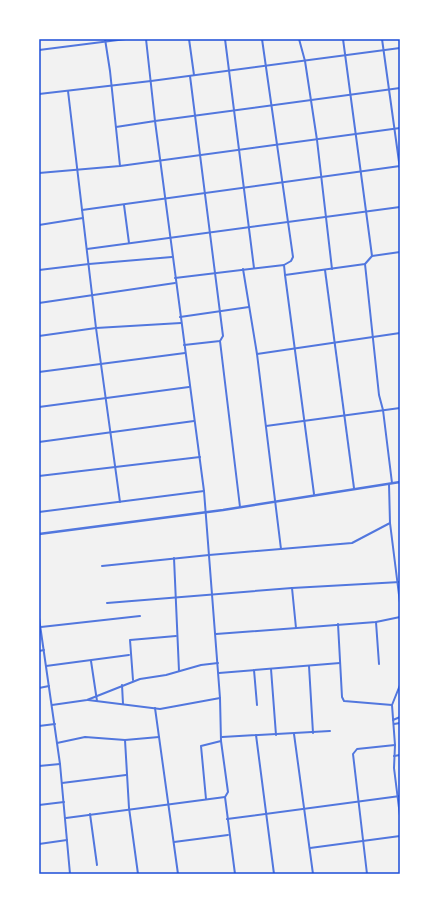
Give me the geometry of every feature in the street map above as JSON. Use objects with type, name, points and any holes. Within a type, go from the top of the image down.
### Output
[{"type":"street","points":[[39,50],[105,40],[126,39]]},
{"type":"street","points":[[146,39],[175,283],[204,491],[218,663],[221,741],[228,792],[225,797],[235,874]]},
{"type":"street","points":[[189,39],[194,75]]},
{"type":"street","points":[[225,39],[254,268]]},
{"type":"street","points":[[175,278],[214,272],[284,265],[291,261],[293,257],[262,39]]},
{"type":"street","points":[[299,39],[305,61],[317,140],[332,269]]},
{"type":"street","points":[[343,39],[372,256]]},
{"type":"street","points":[[382,39],[400,169]]},
{"type":"street","points":[[105,40],[112,86],[120,166]]},
{"type":"street","points":[[39,94],[112,86],[400,48]]},
{"type":"street","points":[[184,345],[220,341],[224,336],[209,234],[190,76]]},
{"type":"street","points":[[116,127],[400,88]]},
{"type":"street","points":[[68,91],[96,328],[120,502]]},
{"type":"street","points":[[39,173],[120,166],[400,128]]},
{"type":"street","points":[[82,210],[360,173],[400,166]]},
{"type":"street","points":[[124,205],[129,243]]},
{"type":"street","points":[[87,249],[400,208]]},
{"type":"street","points":[[39,225],[83,218]]},
{"type":"street","points":[[285,275],[365,264],[372,256],[400,252]]},
{"type":"street","points":[[39,270],[172,256]]},
{"type":"street","points":[[365,264],[379,395],[383,410],[391,483],[390,523],[399,582],[400,603]]},
{"type":"street","points":[[284,265],[314,494]]},
{"type":"street","points":[[243,269],[257,354],[277,500],[281,549]]},
{"type":"street","points":[[325,270],[354,488]]},
{"type":"street","points":[[39,302],[175,283]]},
{"type":"street","points":[[180,316],[249,308]]},
{"type":"street","points":[[39,336],[96,328],[181,322]]},
{"type":"street","points":[[257,354],[400,333]]},
{"type":"street","points":[[220,341],[240,507]]},
{"type":"street","points":[[39,372],[185,353]]},
{"type":"street","points":[[39,407],[189,387]]},
{"type":"street","points":[[266,426],[400,408]]},
{"type":"street","points":[[39,442],[194,421]]},
{"type":"street","points":[[39,476],[200,457]]},
{"type":"street","points":[[39,534],[206,512],[314,494],[400,482]]},
{"type":"street","points":[[39,512],[204,491]]},
{"type":"street","points":[[102,566],[210,554],[352,542],[361,540],[390,523]]},
{"type":"street","points":[[174,558],[176,636],[179,671]]},
{"type":"street","points":[[107,603],[292,588],[399,582]]},
{"type":"street","points":[[292,588],[296,628]]},
{"type":"street","points":[[41,627],[140,616]]},
{"type":"street","points":[[216,634],[376,622],[400,617]]},
{"type":"street","points":[[39,618],[60,764],[70,874]]},
{"type":"street","points":[[376,622],[379,664]]},
{"type":"street","points":[[338,624],[342,697],[344,702],[392,705]]},
{"type":"street","points":[[132,680],[129,655],[129,642],[131,639],[176,636]]},
{"type":"street","points":[[39,651],[44,650]]},
{"type":"street","points":[[46,666],[129,655]]},
{"type":"street","points":[[90,661],[97,701]]},
{"type":"street","points":[[87,700],[132,680],[218,663]]},
{"type":"street","points":[[218,673],[340,663]]},
{"type":"street","points":[[309,666],[313,733]]},
{"type":"street","points":[[271,669],[276,735]]},
{"type":"street","points":[[254,670],[257,705]]},
{"type":"street","points":[[122,685],[123,704]]},
{"type":"street","points":[[400,685],[392,705],[395,745],[394,768],[399,796],[400,816]]},
{"type":"street","points":[[39,688],[49,686]]},
{"type":"street","points":[[52,705],[87,700],[155,708],[168,708],[202,700],[220,698]]},
{"type":"street","points":[[155,708],[178,874]]},
{"type":"street","points":[[393,720],[400,717]]},
{"type":"street","points":[[394,724],[400,723]]},
{"type":"street","points":[[39,726],[55,724]]},
{"type":"street","points":[[222,737],[330,731]]},
{"type":"street","points":[[294,734],[313,874]]},
{"type":"street","points":[[256,735],[274,874]]},
{"type":"street","points":[[57,743],[89,737],[125,740],[160,737]]},
{"type":"street","points":[[125,740],[126,775],[138,874]]},
{"type":"street","points":[[206,799],[201,746],[203,744],[221,741]]},
{"type":"street","points":[[367,874],[360,801],[353,760],[354,752],[358,749],[395,745]]},
{"type":"street","points":[[394,756],[400,755]]},
{"type":"street","points":[[39,766],[60,764]]},
{"type":"street","points":[[62,783],[126,775]]},
{"type":"street","points":[[227,819],[399,796]]},
{"type":"street","points":[[66,818],[130,808],[225,797]]},
{"type":"street","points":[[39,805],[64,802]]},
{"type":"street","points":[[90,814],[97,864]]},
{"type":"street","points":[[174,842],[229,835]]},
{"type":"street","points":[[310,848],[400,836]]},
{"type":"street","points":[[39,844],[67,840]]}]
